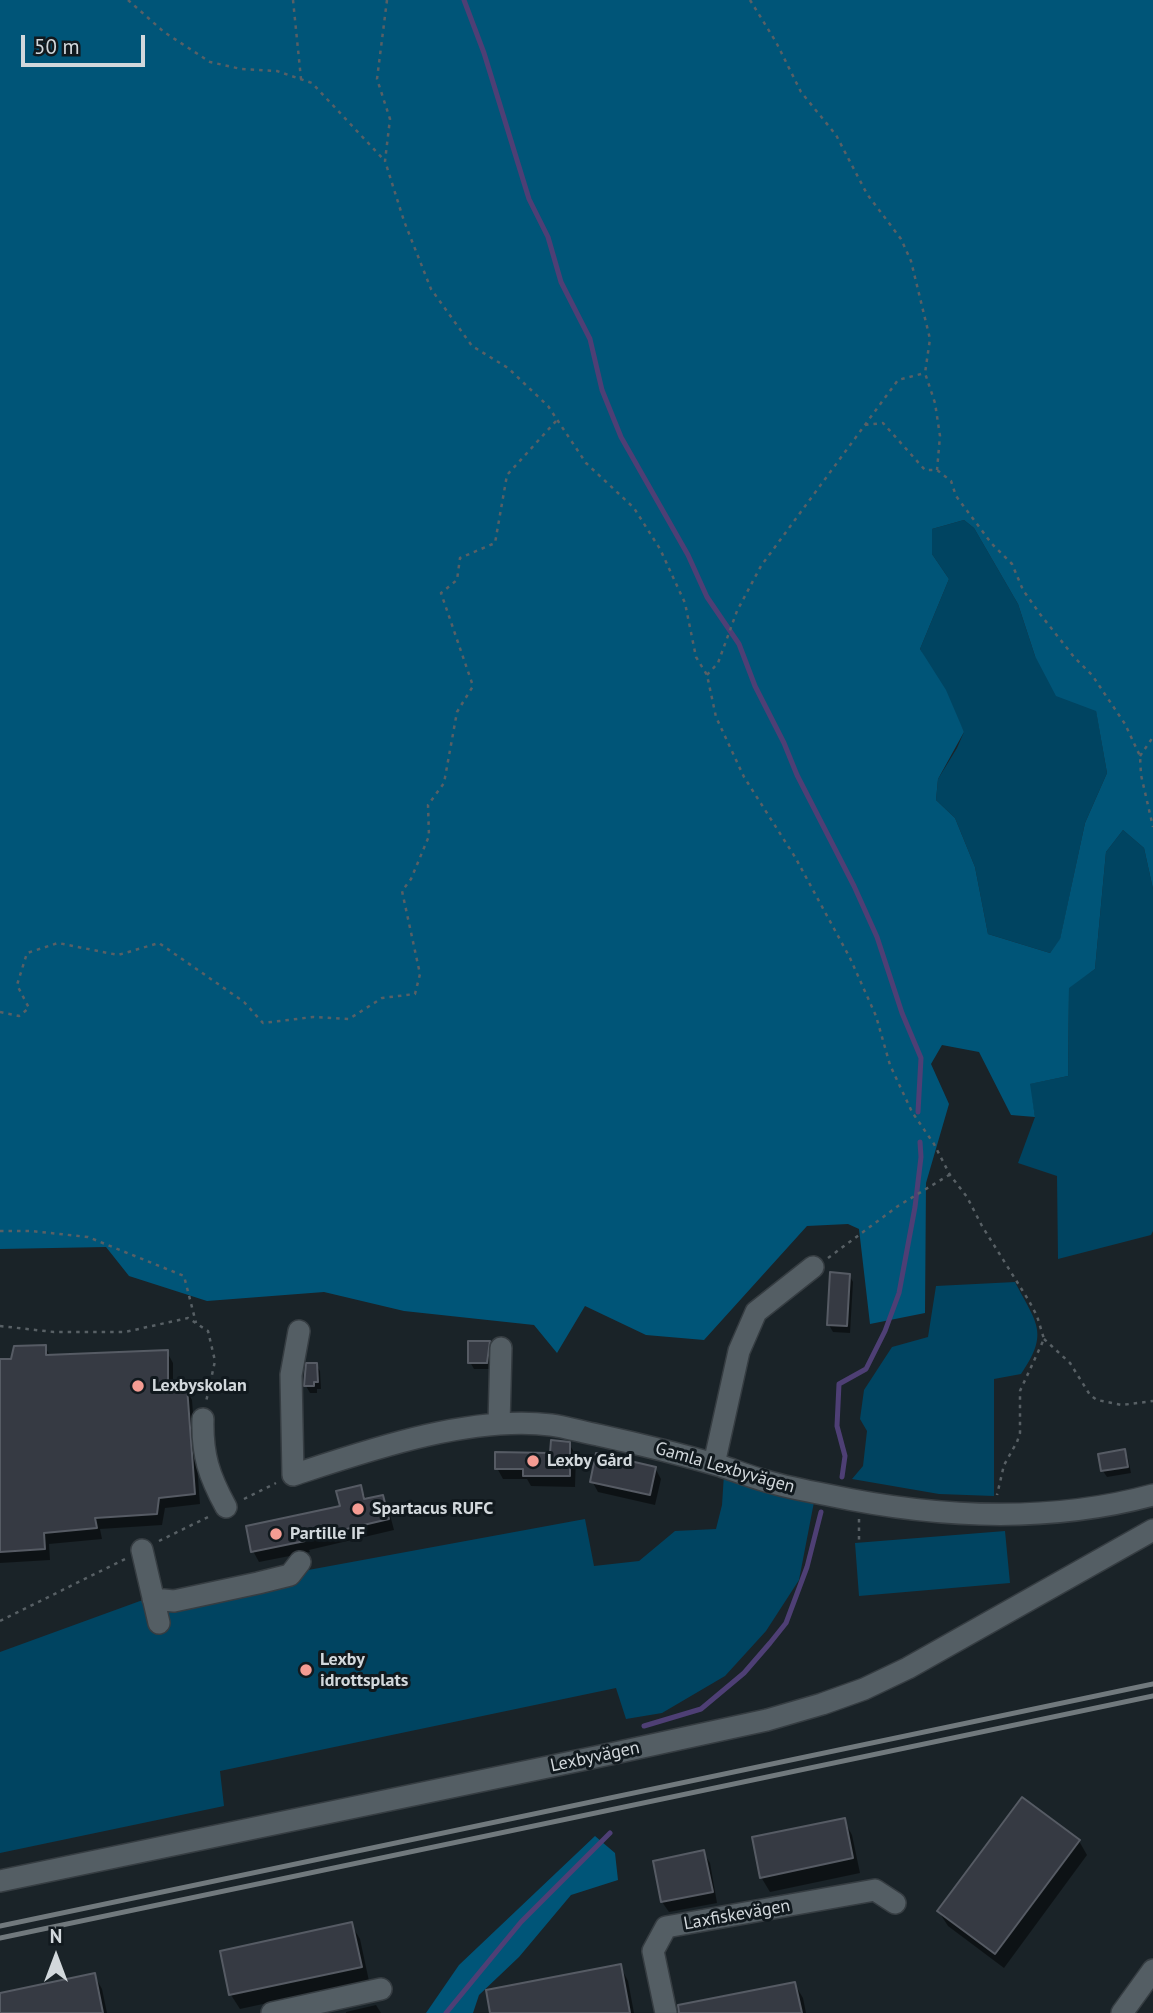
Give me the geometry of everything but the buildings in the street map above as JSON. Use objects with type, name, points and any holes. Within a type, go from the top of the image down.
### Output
[{"type":"street","points":[[714,1464],[739,1351],[756,1312],[813,1267]]},
{"type":"street","name":"Gamla Lexbyvägen","points":[[299,1331],[291,1375],[293,1475],[369,1450],[441,1434],[499,1424],[550,1425],[653,1447],[768,1482],[858,1501],[997,1516],[1073,1511],[1121,1504]]},
{"type":"street","points":[[499,1424],[501,1348]]},
{"type":"street","points":[[203,1419],[202,1445],[208,1472],[226,1507]]},
{"type":"street","points":[[1145,1534],[1121,1504],[1153,1495]]},
{"type":"street","name":"Lexbyvägen","points":[[0,1881],[615,1753],[767,1720],[822,1704],[908,1668],[1145,1534]]},
{"type":"street","points":[[142,1550],[159,1623]]},
{"type":"street","points":[[153,1599],[174,1601],[290,1575],[300,1562]]},
{"type":"street","name":"Laxfiskevägen","points":[[666,2013],[653,1951],[666,1927],[875,1890],[894,1903]]},
{"type":"street","points":[[1122,2013],[1153,1970]]},
{"type":"street","points":[[272,2013],[381,1989]]},
{"type":"path","points":[[128,0],[164,32],[210,62],[242,69],[277,71],[312,83],[385,161]]},
{"type":"path","points":[[293,0],[301,79]]},
{"type":"path","points":[[387,0],[377,79],[390,119],[385,161],[404,221],[431,289],[472,346],[508,368],[548,405],[586,463],[634,508],[660,549],[685,603],[696,657],[707,675],[716,717],[744,777],[795,857],[850,958],[876,1016],[890,1065],[912,1112],[1029,1301],[1044,1339],[1070,1363],[1090,1395],[1097,1400],[1122,1405],[1153,1401]]},
{"type":"path","points":[[750,0],[776,41],[801,92],[836,135],[867,194],[901,239],[906,250],[918,284],[930,339],[925,373],[935,403],[940,436],[937,470]]},
{"type":"path","points":[[707,675],[718,663],[737,611],[761,566],[898,380],[925,373]]},
{"type":"path","points":[[0,1012],[19,1016],[29,1009],[17,985],[27,953],[58,943],[118,955],[159,943],[244,1002],[263,1023],[313,1017],[349,1019],[382,998],[415,994],[421,974],[402,891],[411,879],[429,836],[428,805],[444,783],[457,712],[473,687],[441,593],[457,580],[460,558],[495,543],[507,475],[557,420]]},
{"type":"path","points":[[865,425],[883,423],[925,470],[937,470],[951,481],[956,496],[992,544],[1012,564],[1023,590],[1055,635],[1092,675],[1125,724],[1140,756],[1141,775],[1153,827]]},
{"type":"path","points":[[1140,756],[1153,737]]},
{"type":"path","points":[[813,1267],[905,1201],[950,1175]]},
{"type":"path","points":[[0,1231],[31,1231],[88,1237],[184,1276],[196,1323]]},
{"type":"path","points":[[0,1326],[54,1332],[125,1332],[188,1318],[208,1331],[215,1360],[203,1419]]},
{"type":"path","points":[[997,1516],[996,1500],[1004,1465],[1020,1433],[1020,1391],[1044,1339]]},
{"type":"path","points":[[858,1501],[859,1542]]},
{"type":"shaded area","points":[[0,0],[1153,0],[1153,889],[1144,848],[1123,830],[1106,852],[1095,969],[1069,988],[1068,1076],[1030,1084],[1035,1117],[1011,1115],[979,1052],[942,1045],[931,1064],[949,1104],[926,1183],[925,1313],[870,1324],[859,1229],[848,1224],[807,1226],[704,1340],[646,1335],[585,1306],[557,1353],[534,1325],[404,1311],[324,1292],[207,1301],[129,1276],[106,1247],[0,1249]],"holes":[[[964,520],[974,528],[1018,604],[1035,656],[1056,696],[1096,711],[1107,773],[1085,823],[1060,939],[1050,953],[988,934],[975,867],[955,818],[936,800],[938,779],[964,732],[946,690],[920,649],[949,579],[932,554],[932,529]]]},
{"type":"shaded area","points":[[964,520],[974,528],[1018,604],[1035,656],[1096,710],[1107,773],[1085,823],[1060,940],[1050,953],[988,934],[975,867],[955,818],[936,800],[938,779],[964,732],[920,649],[949,579],[932,554],[932,529]]},
{"type":"shaded area","points":[[1123,830],[1144,848],[1153,889],[1153,1231],[1151,1235],[1058,1259],[1057,1176],[1018,1163],[1035,1117],[1029,1084],[1068,1076],[1069,987],[1095,969],[1106,852]]},
{"type":"shaded area","points":[[1015,1282],[1034,1318],[1037,1337],[1030,1360],[1021,1374],[994,1379],[994,1496],[939,1494],[852,1479],[863,1466],[867,1431],[860,1419],[864,1390],[892,1347],[928,1337],[936,1286]]},
{"type":"shaded area","name":"Lexby idrottsplats","points":[[724,1474],[814,1502],[799,1580],[766,1631],[725,1676],[662,1713],[626,1719],[616,1688],[220,1771],[224,1806],[0,1853],[0,1652],[140,1601],[585,1519],[594,1566],[639,1561],[675,1531],[716,1529],[722,1505]]},
{"type":"shaded area","points":[[1005,1531],[1010,1583],[859,1596],[855,1543]]},
{"type":"shaded area","points":[[595,1836],[615,1853],[618,1880],[571,1895],[519,1957],[479,1995],[473,2013],[426,2013],[459,1965]]},
{"type":"waterway","points":[[464,0],[484,53],[529,199],[548,237],[561,282],[590,339],[602,390],[621,437],[688,555],[707,597],[739,644],[755,686],[877,937],[902,1013],[921,1058],[918,1112]]},
{"type":"waterway","points":[[842,1477],[845,1456],[837,1426],[839,1384],[866,1369],[885,1331],[899,1293],[915,1207],[921,1157],[920,1142]]},
{"type":"waterway","points":[[644,1726],[701,1709],[744,1673],[770,1643],[786,1623],[807,1567],[821,1512]]},
{"type":"waterway","points":[[446,2013],[521,1922],[610,1833]]},
{"type":"railway","points":[[0,1926],[1153,1684]]},
{"type":"railway","points":[[0,1938],[1153,1696]]},
{"type":"place","name":"Lexbyskolan","points":[[138,1386]]},
{"type":"place","name":"Lexby Gård","points":[[533,1461]]},
{"type":"place","name":"Spartacus RUFC","points":[[358,1509]]},
{"type":"place","name":"Partille IF","points":[[276,1534]]},
{"type":"place","name":"Lexby idrottsplats","points":[[306,1670]]}]
